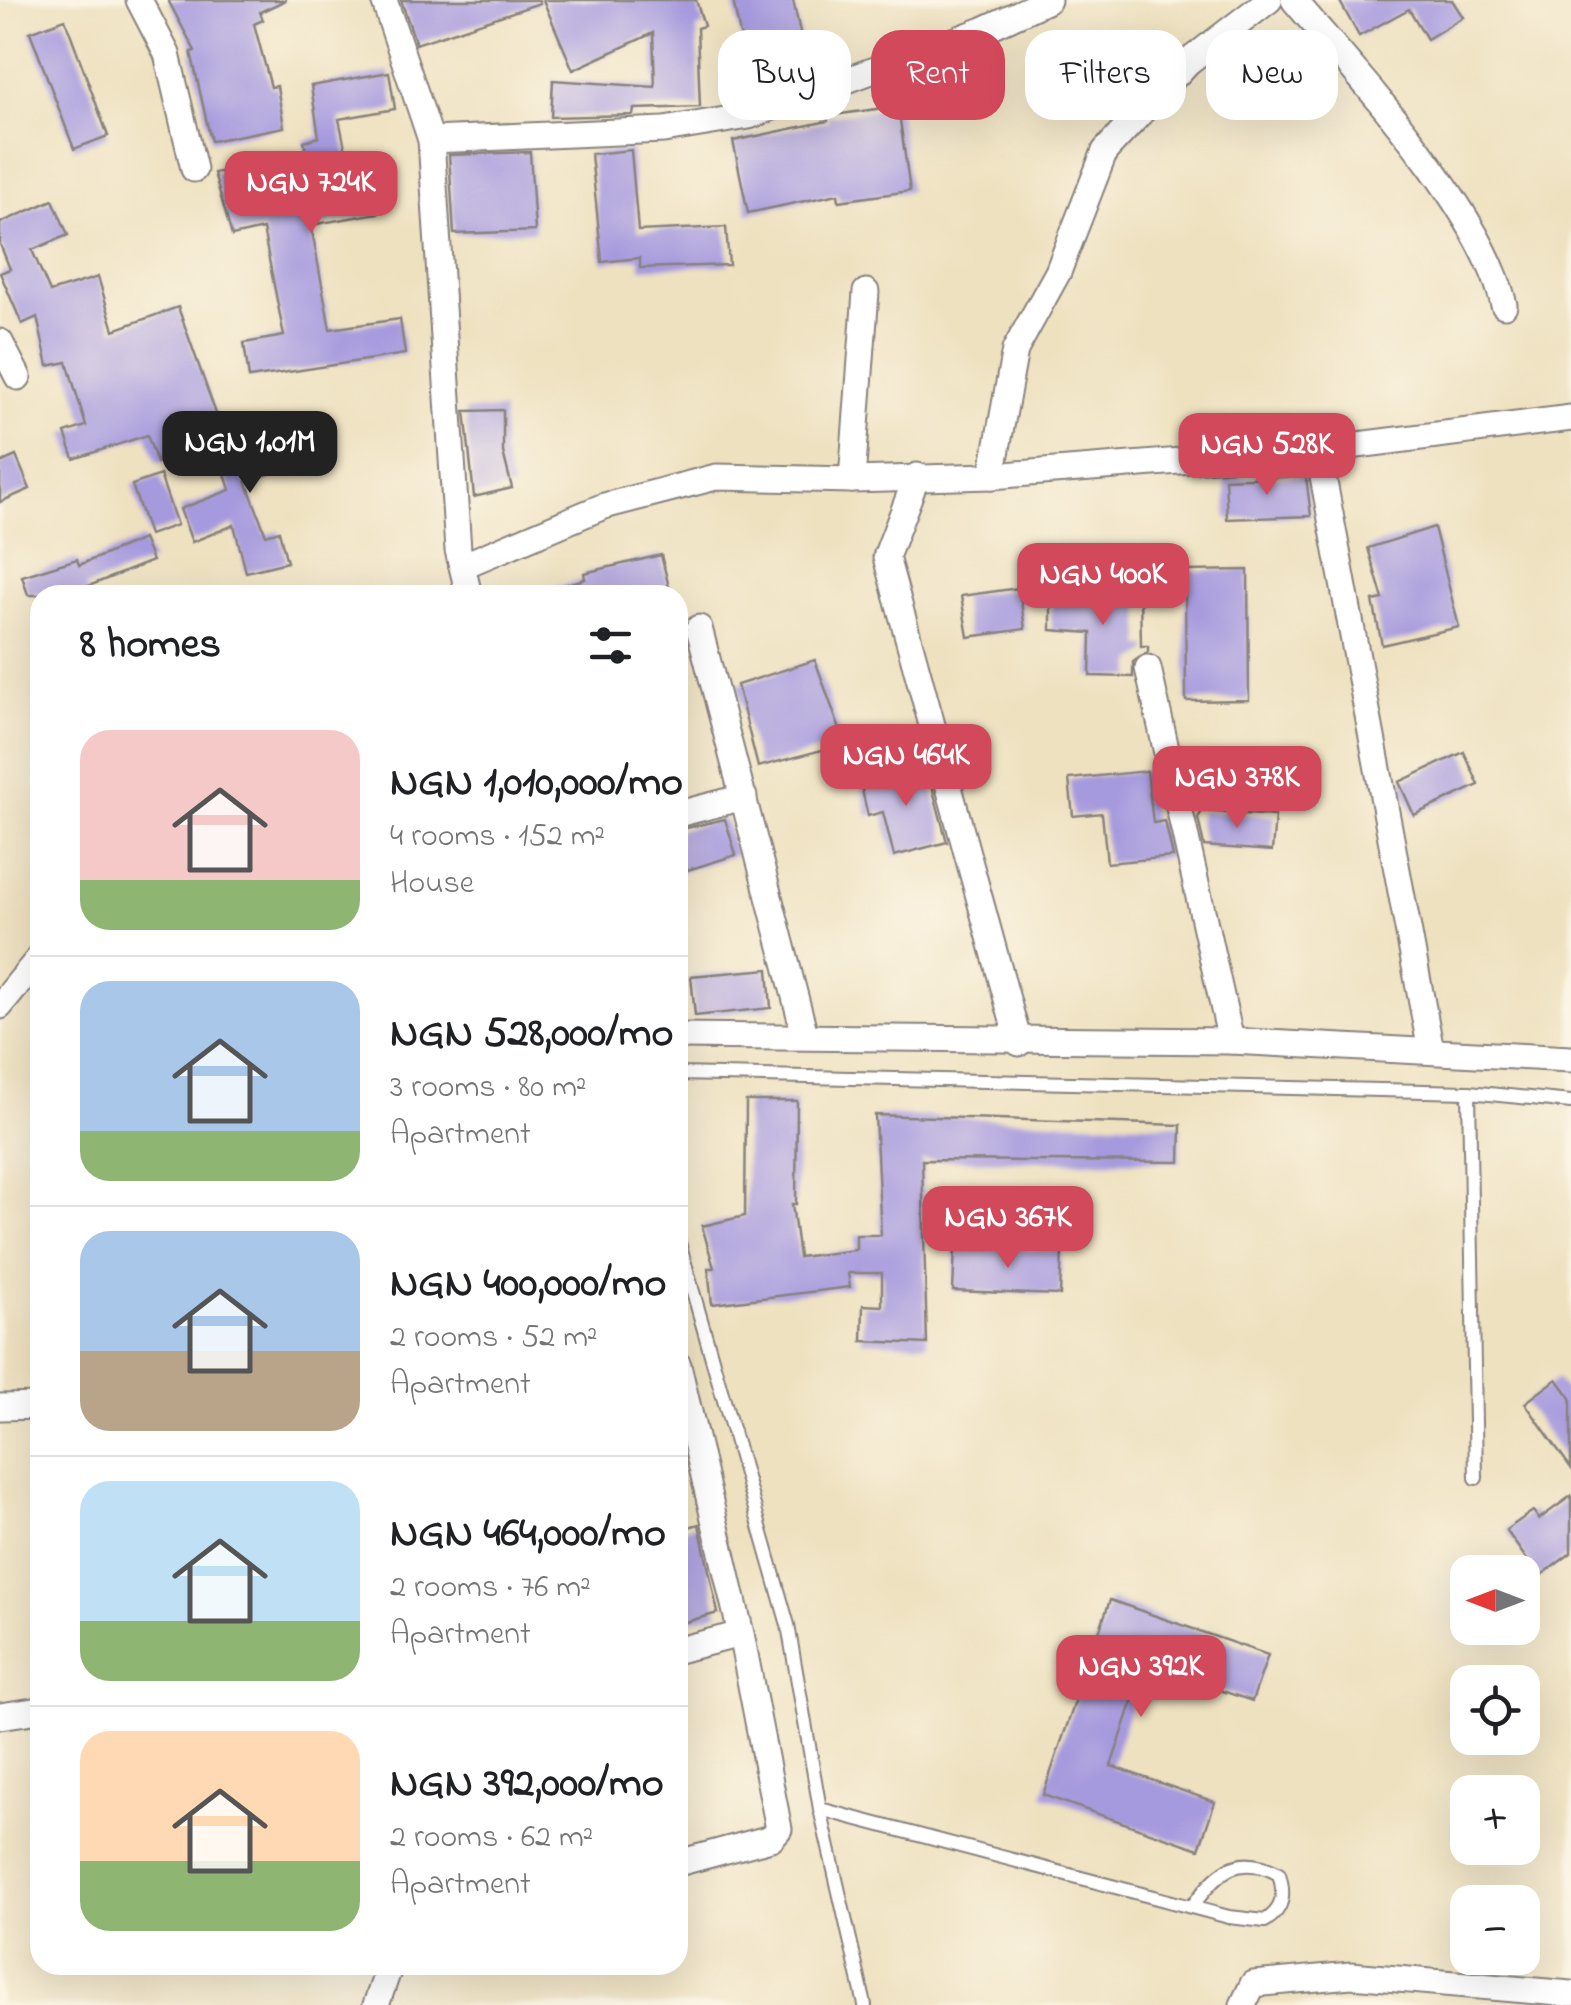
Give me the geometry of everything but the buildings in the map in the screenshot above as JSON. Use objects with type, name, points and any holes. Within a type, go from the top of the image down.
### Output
[{"type":"street","points":[[139,0],[167,54],[194,168]]},
{"type":"street","points":[[384,0],[431,140],[462,566],[467,585]]},
{"type":"street","points":[[431,140],[664,130],[749,116],[983,30],[1048,0]]},
{"type":"street","points":[[992,476],[1015,350],[1058,272],[1105,151],[1188,62],[1269,0]]},
{"type":"street","points":[[1294,0],[1381,102],[1480,240],[1504,305]]},
{"type":"street","points":[[852,480],[866,292]]},
{"type":"street","points":[[0,342],[18,377]]},
{"type":"street","points":[[462,566],[604,506],[716,477],[852,480],[992,476],[1318,450],[1571,418]]},
{"type":"street","points":[[1318,450],[1431,1051]]},
{"type":"street","points":[[916,476],[886,558],[1019,1042]]},
{"type":"street","points":[[699,628],[805,1036]]},
{"type":"street","points":[[1148,668],[1232,1041]]},
{"type":"street","points":[[688,811],[744,797]]},
{"type":"street","points":[[0,1006],[30,969]]},
{"type":"street","points":[[688,1036],[1232,1041],[1571,1059]]},
{"type":"street","points":[[0,1406],[30,1406]]},
{"type":"street","points":[[688,1408],[741,1634],[779,1828],[771,1838],[688,1860]]},
{"type":"street","points":[[688,1647],[741,1634]]},
{"type":"street","points":[[0,1716],[30,1712]]},
{"type":"street","points":[[376,2005],[386,1975]]},
{"type":"street","points":[[1243,2005],[1253,1984],[1352,1975],[1571,1994]]},
{"type":"lane","points":[[688,1074],[1469,1092],[1571,1102]]},
{"type":"lane","points":[[1469,1092],[1476,1478]]},
{"type":"lane","points":[[688,1274],[788,1625],[820,1809],[865,2005]]},
{"type":"lane","points":[[820,1809],[1194,1904],[1229,1917],[1266,1921],[1276,1914],[1284,1893],[1278,1874],[1260,1864],[1237,1864],[1223,1869],[1194,1904]]}]
